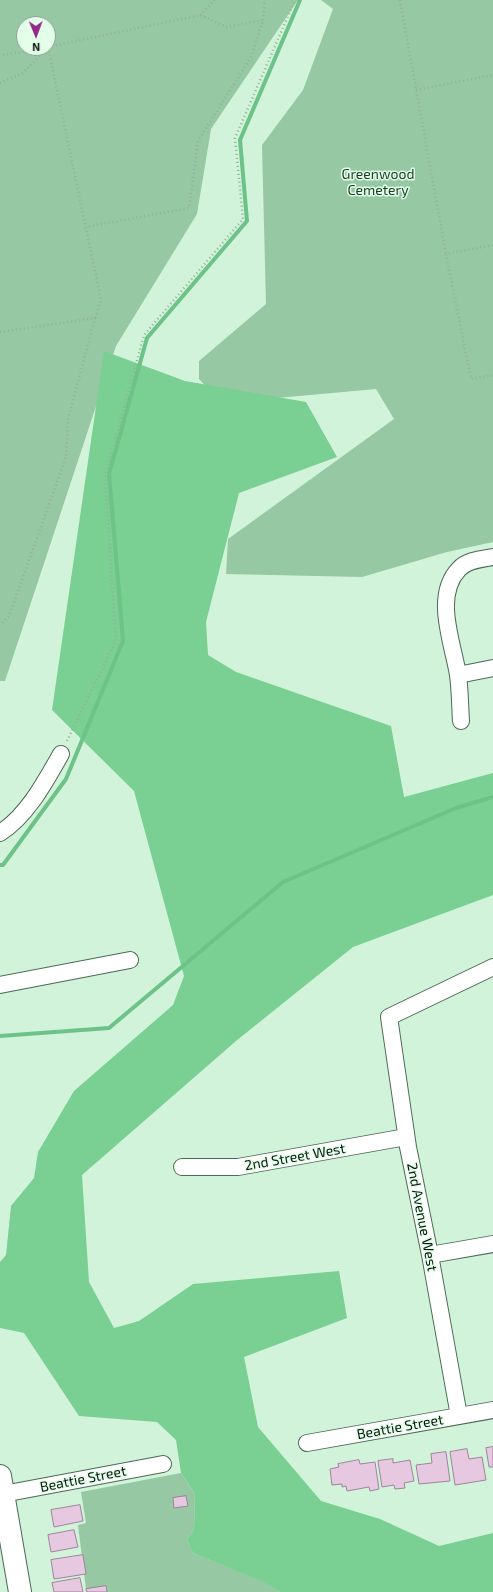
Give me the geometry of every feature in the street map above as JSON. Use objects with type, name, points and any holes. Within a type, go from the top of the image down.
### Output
[{"type":"main road","points":[[2,1485],[20,1592]]},
{"type":"street","points":[[461,721],[458,675],[446,612],[447,589],[452,576],[460,567],[474,561],[493,557]]},
{"type":"street","points":[[458,675],[493,668]]},
{"type":"street","points":[[0,833],[12,826],[45,782],[61,754]]},
{"type":"street","points":[[0,985],[130,960]]},
{"type":"street","name":"2nd Avenue West","points":[[459,1416],[430,1255],[406,1137],[389,1017],[493,967]]},
{"type":"street","name":"2nd Street West","points":[[182,1167],[238,1167],[406,1137]]},
{"type":"street","points":[[430,1255],[493,1244]]},
{"type":"street","name":"Beattie Street","points":[[307,1443],[493,1410]]},
{"type":"street","name":"Beattie Street","points":[[2,1485],[163,1464]]},
{"type":"path","points":[[56,45],[200,15],[215,0]]},
{"type":"path","points":[[86,227],[189,208],[198,141],[251,57],[263,20],[265,0]]},
{"type":"path","points":[[61,754],[116,640],[105,475],[144,335],[243,219],[235,138],[295,0]]},
{"type":"path","points":[[400,0],[446,254],[471,379],[493,376]]},
{"type":"path","points":[[200,15],[227,27],[263,20]]},
{"type":"path","points":[[4,55],[16,53]]},
{"type":"path","points":[[0,83],[23,74],[40,56]]},
{"type":"path","points":[[0,625],[9,616],[66,457],[68,419],[101,300],[50,56]]},
{"type":"path","points":[[416,90],[493,75]]},
{"type":"path","points":[[446,254],[493,245]]},
{"type":"path","points":[[0,332],[95,318]]},
{"type":"green space","points":[[0,0],[298,0],[211,129],[197,214],[116,346],[5,681],[0,681]]},
{"type":"green space","name":"Greenwood Cemetery","points":[[321,0],[493,0],[493,542],[447,552],[362,577],[226,574],[228,539],[394,419],[376,389],[222,403],[199,379],[199,361],[266,304],[262,145],[303,90],[333,9]]},
{"type":"green space","points":[[104,351],[185,381],[306,402],[337,457],[239,493],[206,622],[208,655],[236,672],[391,726],[404,797],[493,773],[493,895],[353,947],[236,1041],[82,1175],[89,1282],[114,1328],[139,1321],[193,1284],[339,1271],[347,1318],[244,1357],[258,1427],[321,1501],[380,1519],[439,1546],[493,1533],[493,1592],[281,1592],[263,1582],[193,1553],[187,1540],[194,1529],[195,1494],[181,1473],[176,1440],[157,1422],[79,1416],[24,1333],[0,1328],[0,1262],[6,1255],[11,1206],[34,1178],[38,1152],[74,1091],[173,1005],[184,976],[134,791],[52,710]]},
{"type":"green space","points":[[181,1473],[195,1494],[194,1529],[187,1540],[193,1553],[264,1582],[281,1592],[107,1592],[86,1589],[78,1525],[86,1523],[81,1492]]},
{"type":"building","points":[[493,1447],[493,1467],[489,1467],[486,1448]]},
{"type":"building","points":[[467,1449],[469,1459],[482,1457],[486,1480],[455,1485],[450,1452]]},
{"type":"building","points":[[446,1452],[450,1481],[419,1484],[416,1465],[432,1463],[431,1454]]},
{"type":"building","points":[[393,1459],[393,1463],[410,1460],[414,1481],[404,1483],[405,1488],[395,1489],[394,1485],[382,1487],[378,1461]]},
{"type":"building","points":[[359,1460],[360,1464],[375,1462],[379,1489],[370,1491],[369,1487],[347,1491],[346,1486],[342,1487],[342,1484],[332,1485],[330,1469],[339,1467],[338,1464]]},
{"type":"building","points":[[186,1496],[188,1506],[174,1508],[173,1498]]},
{"type":"building","points":[[80,1505],[83,1521],[54,1527],[51,1510]]},
{"type":"building","points":[[74,1530],[78,1547],[51,1552],[48,1535]]},
{"type":"building","points":[[83,1555],[86,1574],[54,1579],[51,1560]]},
{"type":"building","points":[[80,1578],[83,1592],[54,1592],[52,1583]]},
{"type":"building","points":[[106,1586],[107,1592],[87,1592],[86,1589]]},
{"type":"waterway","points":[[0,865],[3,865],[66,779],[123,641],[109,474],[147,338],[247,221],[240,140],[300,0]]},
{"type":"waterway","points":[[0,1036],[109,1028],[283,882],[456,808],[493,797]]}]
